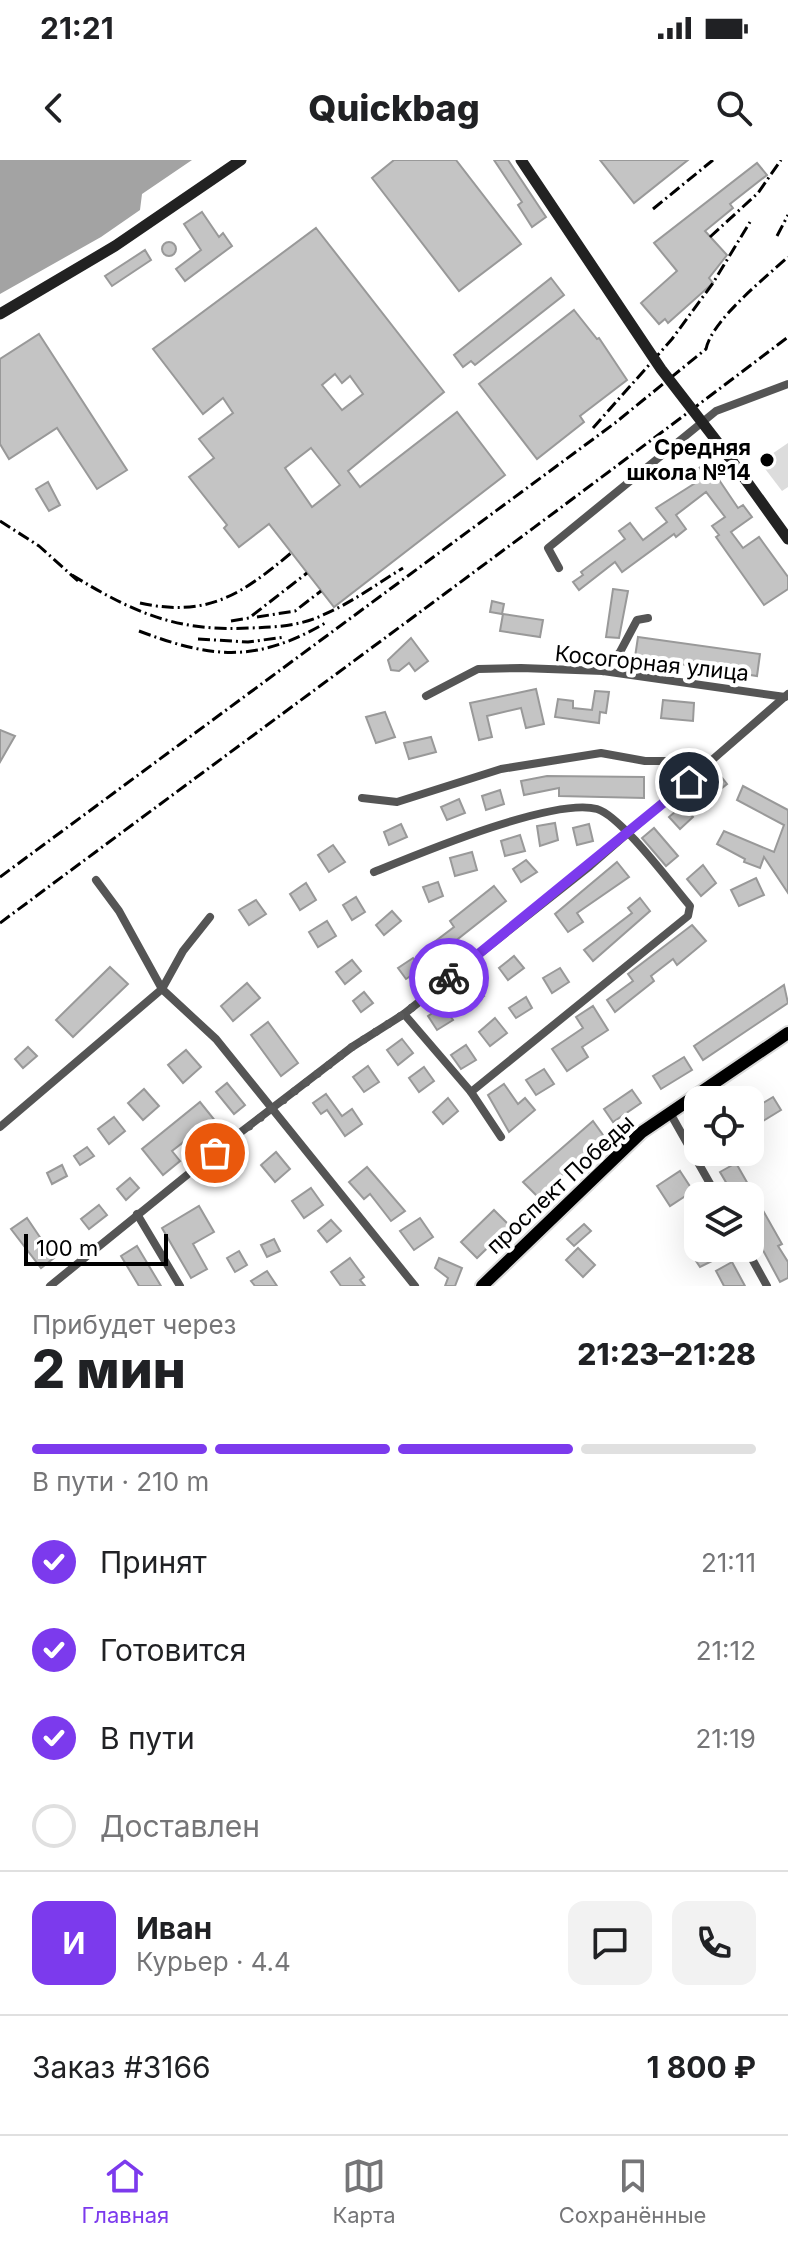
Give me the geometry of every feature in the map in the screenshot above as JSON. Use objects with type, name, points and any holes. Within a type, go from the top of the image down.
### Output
[{"type":"main road","points":[[0,314],[115,246],[241,160]]},
{"type":"main road","points":[[521,160],[661,369],[788,539]]},
{"type":"main road","name":"проспект Победы","points":[[488,1284],[624,1148],[788,1033]]},
{"type":"street","points":[[559,568],[548,548],[716,411],[788,384]]},
{"type":"street","points":[[603,671],[620,652],[637,620],[648,618]]},
{"type":"street","name":"Косогорная улица","points":[[426,696],[478,669],[603,671],[787,696]]},
{"type":"street","points":[[194,1168],[352,1047],[404,1014],[629,834],[787,696]]},
{"type":"street","points":[[362,798],[397,802],[501,769],[601,753],[645,761],[710,761]]},
{"type":"street","points":[[374,872],[483,829],[577,808],[599,809],[629,834],[690,906],[688,916],[471,1092]]},
{"type":"street","points":[[96,880],[119,911],[162,989],[196,1016],[415,1286]]},
{"type":"street","points":[[0,1127],[162,989],[183,951],[210,917]]},
{"type":"street","points":[[404,1014],[471,1092],[501,1137]]},
{"type":"street","points":[[670,1113],[709,1182]]},
{"type":"street","points":[[50,1286],[187,1175]]},
{"type":"street","points":[[137,1214],[180,1286]]},
{"type":"street","points":[[754,1262],[767,1286]]},
{"type":"shaded area","points":[[0,160],[192,160],[142,194],[140,210],[101,237],[0,294]]},
{"type":"shaded area","points":[[788,443],[788,487],[782,491],[760,462]]},
{"type":"building","points":[[394,160],[456,160],[521,244],[459,291],[372,178]]},
{"type":"building","points":[[494,160],[508,160],[546,217],[532,227],[518,205],[522,202]]},
{"type":"building","points":[[600,160],[688,160],[634,203]]},
{"type":"building","points":[[757,163],[767,175],[730,204],[733,208],[705,231],[727,255],[709,278],[713,283],[668,323],[665,319],[659,324],[641,303],[677,271],[654,243]]},
{"type":"building","points":[[202,212],[219,237],[223,233],[232,246],[185,281],[176,269],[201,250],[184,224]]},
{"type":"building","points":[[316,228],[444,392],[348,471],[360,487],[457,412],[505,475],[334,607],[269,524],[239,547],[224,528],[227,525],[189,477],[214,458],[199,439],[233,413],[223,398],[203,414],[153,349]],"holes":[[[335,374],[342,383],[350,376],[363,394],[342,410],[322,385]],[[311,448],[340,485],[312,507],[285,468]]]},
{"type":"building","points":[[169,242],[176,249],[169,256],[162,249]]},
{"type":"building","points":[[145,250],[151,260],[112,286],[105,276]]},
{"type":"building","points":[[551,278],[564,295],[475,365],[471,361],[463,367],[454,355]]},
{"type":"building","points":[[574,310],[599,338],[627,380],[580,416],[584,422],[537,459],[479,384]]},
{"type":"building","points":[[39,334],[127,470],[97,489],[57,428],[9,459],[0,444],[0,359]]},
{"type":"building","points":[[707,462],[738,508],[743,505],[752,517],[731,532],[743,548],[759,537],[788,577],[788,589],[764,605],[716,537],[719,535],[712,526],[725,517],[706,492],[676,515],[686,529],[676,537],[674,534],[622,572],[615,562],[579,590],[573,582],[583,575],[581,572],[625,539],[619,531],[630,523],[643,540],[667,522],[656,508],[700,480],[694,472]]},
{"type":"building","points":[[48,482],[60,505],[49,511],[36,489]]},
{"type":"building","points":[[613,589],[628,591],[619,638],[606,637]]},
{"type":"building","points":[[492,601],[504,604],[502,614],[490,612]]},
{"type":"building","points":[[503,614],[543,620],[540,637],[500,631]]},
{"type":"building","points":[[638,637],[760,654],[757,676],[635,657]]},
{"type":"building","points":[[411,638],[428,661],[415,671],[409,663],[399,671],[391,670],[388,660]]},
{"type":"building","points":[[536,689],[544,724],[526,728],[521,708],[487,716],[492,737],[479,740],[470,703]]},
{"type":"building","points":[[595,691],[609,692],[606,713],[600,712],[599,723],[555,717],[558,699],[573,701],[573,708],[592,710]]},
{"type":"building","points":[[663,700],[694,703],[693,721],[661,718]]},
{"type":"building","points":[[385,712],[395,737],[376,743],[366,717]]},
{"type":"building","points":[[0,730],[15,736],[0,762]]},
{"type":"building","points":[[431,737],[436,752],[409,759],[404,743]]},
{"type":"building","points":[[716,770],[727,784],[712,796],[701,782]]},
{"type":"building","points":[[547,776],[644,777],[644,798],[559,796],[559,788],[524,795],[521,781]]},
{"type":"building","points":[[743,786],[788,810],[788,893],[764,857],[760,868],[744,862],[745,859],[717,844],[724,831],[774,852],[784,825],[737,800]]},
{"type":"building","points":[[500,790],[504,804],[486,810],[482,796]]},
{"type":"building","points":[[459,799],[465,813],[447,820],[441,807]]},
{"type":"building","points":[[683,805],[693,817],[680,829],[669,817]]},
{"type":"building","points":[[555,823],[558,840],[540,846],[537,826]]},
{"type":"building","points":[[401,824],[407,837],[389,845],[384,832]]},
{"type":"building","points":[[589,824],[593,841],[577,845],[573,828]]},
{"type":"building","points":[[654,828],[678,856],[666,866],[642,838]]},
{"type":"building","points":[[520,835],[525,851],[505,856],[501,841]]},
{"type":"building","points":[[333,845],[345,862],[329,872],[318,855]]},
{"type":"building","points":[[472,852],[477,870],[455,876],[450,858]]},
{"type":"building","points":[[526,860],[537,872],[521,882],[513,869]]},
{"type":"building","points":[[617,862],[629,877],[577,913],[583,922],[568,932],[555,914]]},
{"type":"building","points":[[703,865],[716,883],[701,896],[687,879]]},
{"type":"building","points":[[756,878],[764,895],[739,906],[731,890]]},
{"type":"building","points":[[438,882],[443,896],[429,902],[423,887]]},
{"type":"building","points":[[306,883],[316,900],[300,910],[290,894]]},
{"type":"building","points":[[494,886],[506,901],[440,953],[433,943],[454,927],[450,921]]},
{"type":"building","points":[[356,897],[365,912],[352,920],[343,905]]},
{"type":"building","points":[[640,898],[650,911],[593,961],[584,950],[632,913],[628,908]]},
{"type":"building","points":[[256,900],[266,914],[249,925],[239,910]]},
{"type":"building","points":[[392,911],[401,921],[384,935],[376,925]]},
{"type":"building","points":[[327,921],[336,936],[318,947],[309,932]]},
{"type":"building","points":[[692,925],[706,941],[677,965],[673,959],[651,976],[654,981],[615,1012],[607,1000],[633,981],[628,974]]},
{"type":"building","points":[[514,956],[524,968],[508,980],[499,968]]},
{"type":"building","points":[[413,958],[421,969],[406,979],[398,968]]},
{"type":"building","points":[[352,960],[361,971],[345,984],[336,972]]},
{"type":"building","points":[[110,967],[128,984],[73,1037],[56,1020]]},
{"type":"building","points":[[560,968],[569,982],[552,993],[543,978]]},
{"type":"building","points":[[247,983],[260,998],[233,1021],[221,1006]]},
{"type":"building","points":[[476,985],[484,996],[466,1009],[458,998]]},
{"type":"building","points":[[784,985],[788,1003],[703,1060],[694,1046]]},
{"type":"building","points":[[364,992],[373,1003],[361,1012],[353,1001]]},
{"type":"building","points":[[526,997],[532,1008],[516,1018],[509,1008]]},
{"type":"building","points":[[443,1006],[453,1020],[437,1030],[428,1016]]},
{"type":"building","points":[[593,1006],[608,1030],[582,1047],[588,1057],[567,1071],[552,1049],[583,1028],[576,1017]]},
{"type":"building","points":[[495,1018],[507,1033],[490,1046],[479,1032]]},
{"type":"building","points":[[268,1022],[298,1063],[281,1076],[251,1035]]},
{"type":"building","points":[[402,1039],[413,1053],[398,1065],[387,1050]]},
{"type":"building","points":[[466,1045],[476,1060],[461,1069],[451,1055]]},
{"type":"building","points":[[28,1047],[37,1056],[23,1068],[15,1059]]},
{"type":"building","points":[[186,1050],[201,1067],[183,1083],[168,1065]]},
{"type":"building","points":[[684,1057],[692,1070],[661,1089],[653,1076]]},
{"type":"building","points":[[368,1066],[379,1082],[364,1092],[353,1077]]},
{"type":"building","points":[[424,1067],[434,1081],[419,1092],[409,1078]]},
{"type":"building","points":[[544,1069],[554,1084],[536,1095],[526,1080]]},
{"type":"building","points":[[227,1083],[245,1105],[234,1114],[216,1092]]},
{"type":"building","points":[[504,1084],[518,1104],[525,1098],[535,1110],[509,1132],[488,1095]]},
{"type":"building","points":[[144,1089],[159,1106],[143,1120],[128,1103]]},
{"type":"building","points":[[632,1090],[641,1103],[613,1122],[604,1109]]},
{"type":"building","points":[[326,1094],[342,1116],[352,1109],[362,1124],[345,1136],[327,1110],[321,1114],[313,1103]]},
{"type":"building","points":[[773,1097],[781,1110],[764,1120],[764,1102]]},
{"type":"building","points":[[448,1098],[458,1111],[443,1124],[433,1112]]},
{"type":"building","points":[[200,1102],[221,1128],[202,1144],[194,1134],[172,1151],[180,1161],[163,1175],[142,1149]]},
{"type":"building","points":[[114,1117],[125,1131],[109,1144],[98,1129]]},
{"type":"building","points":[[593,1121],[603,1135],[539,1198],[523,1182]]},
{"type":"building","points":[[87,1147],[94,1156],[80,1165],[74,1156]]},
{"type":"building","points":[[276,1152],[290,1169],[275,1182],[261,1165]]},
{"type":"building","points":[[62,1165],[67,1176],[52,1184],[47,1173]]},
{"type":"building","points":[[738,1166],[747,1182],[726,1182],[720,1172]]},
{"type":"building","points":[[367,1167],[405,1211],[391,1221],[370,1194],[364,1199],[349,1182]]},
{"type":"building","points":[[680,1171],[687,1182],[684,1182],[684,1197],[670,1206],[657,1186]]},
{"type":"building","points":[[130,1178],[139,1188],[126,1200],[117,1189]]},
{"type":"building","points":[[311,1188],[323,1205],[304,1218],[292,1201]]},
{"type":"building","points":[[99,1205],[107,1215],[89,1229],[81,1219]]},
{"type":"building","points":[[199,1206],[214,1232],[193,1244],[207,1269],[191,1278],[162,1228]]},
{"type":"building","points":[[494,1210],[510,1226],[477,1258],[461,1242]]},
{"type":"building","points":[[764,1212],[782,1244],[778,1246],[788,1262],[788,1278],[780,1282],[764,1252]]},
{"type":"building","points":[[27,1218],[54,1258],[41,1268],[11,1229]]},
{"type":"building","points":[[420,1218],[433,1237],[414,1250],[400,1231]]},
{"type":"building","points":[[331,1220],[341,1231],[327,1242],[318,1231]]},
{"type":"building","points":[[584,1224],[591,1231],[574,1246],[567,1239]]},
{"type":"building","points":[[274,1239],[280,1251],[267,1257],[261,1245]]},
{"type":"building","points":[[137,1246],[161,1286],[139,1286],[121,1256]]},
{"type":"building","points":[[578,1248],[595,1265],[583,1277],[566,1260]]},
{"type":"building","points":[[239,1251],[247,1265],[235,1272],[227,1258]]},
{"type":"building","points":[[350,1258],[364,1277],[360,1280],[365,1286],[341,1286],[331,1272]]},
{"type":"building","points":[[439,1258],[462,1268],[455,1286],[445,1286],[448,1278],[435,1268]]},
{"type":"building","points":[[732,1262],[745,1286],[724,1286],[716,1271]]},
{"type":"building","points":[[267,1271],[277,1286],[255,1286],[251,1281]]},
{"type":"railway","points":[[653,209],[713,160]]},
{"type":"railway","points":[[710,237],[758,193],[781,160]]},
{"type":"railway","points":[[777,236],[788,215]]},
{"type":"railway","points":[[593,428],[672,339],[713,283],[750,222]]},
{"type":"railway","points":[[0,877],[615,423],[706,349],[718,325],[729,312],[788,257]]},
{"type":"railway","points":[[0,923],[788,337]]},
{"type":"railway","points":[[0,521],[39,546],[78,581]]},
{"type":"railway","points":[[140,603],[164,607],[205,605],[240,591],[291,553]]},
{"type":"railway","points":[[72,575],[136,610],[157,617],[201,627],[251,628],[314,619],[354,599],[403,568]]},
{"type":"railway","points":[[231,621],[249,618],[307,573]]},
{"type":"railway","points":[[257,617],[295,611],[321,591]]},
{"type":"railway","points":[[139,631],[190,647],[234,652],[278,645],[327,622]]},
{"type":"railway","points":[[198,639],[248,642],[285,637]]},
{"type":"way so far","points":[[215,1153],[352,1047],[404,1014],[449,978]]},
{"type":"place","name":"Средняя школа №14","points":[[767,460]]},
{"type":"route","points":[[449,978],[606,854],[689,782]]}]
